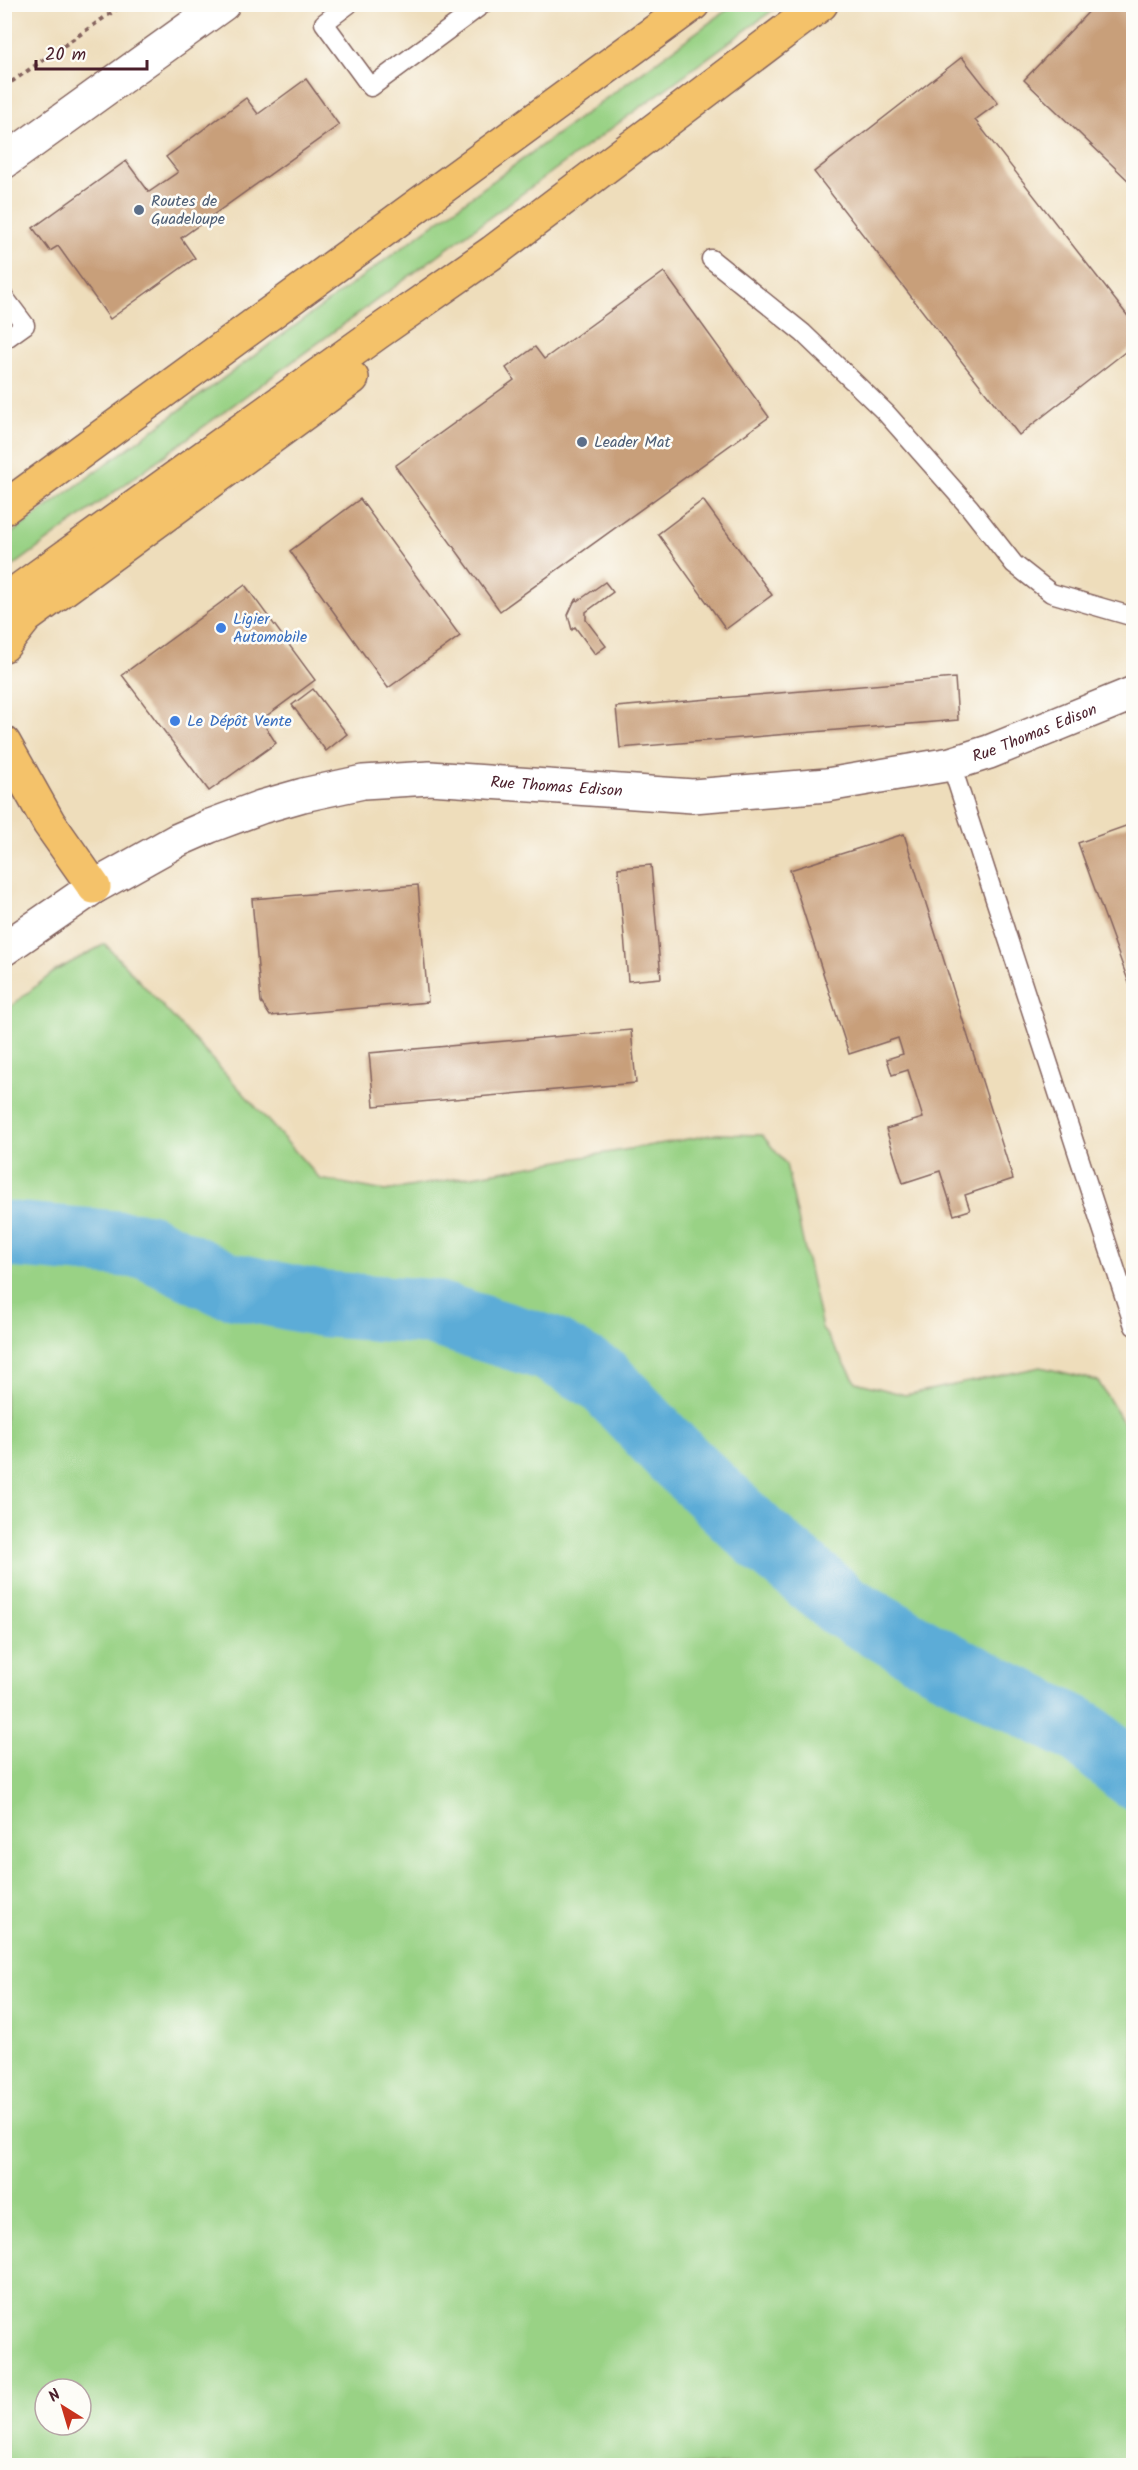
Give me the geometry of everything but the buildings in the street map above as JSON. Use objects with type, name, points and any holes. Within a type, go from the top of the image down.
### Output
[{"type":"highway","points":[[4,508],[693,4]]},
{"type":"highway","points":[[4,601],[376,333],[493,252],[821,4]]},
{"type":"highway","points":[[4,645],[26,617],[411,335],[456,294],[493,252]]},
{"type":"highway","points":[[4,743],[49,823],[94,887]]},
{"type":"highway","points":[[4,796],[49,823]]},
{"type":"street","points":[[4,162],[223,4]]},
{"type":"street","name":"Rue Thomas Edison","points":[[4,949],[94,887],[149,856],[210,826],[293,798],[363,782],[430,778],[693,796],[827,785],[951,764],[989,752],[1134,693]]},
{"type":"lane","points":[[349,4],[324,23],[371,87],[483,4]]},
{"type":"lane","points":[[711,259],[803,333],[886,413],[970,508],[1014,564],[1051,592],[1134,616]]},
{"type":"lane","points":[[4,297],[25,325],[4,340]]},
{"type":"lane","points":[[951,764],[1134,1326]]},
{"type":"path","points":[[4,87],[124,4]]},
{"type":"green space","points":[[735,4],[780,5],[5,572],[5,538]]},
{"type":"green space","points":[[105,944],[320,1179],[385,1191],[717,1134],[762,1135],[786,1164],[822,1328],[856,1382],[905,1395],[1041,1367],[1098,1381],[1134,1440],[1133,2465],[5,2465],[5,1011],[55,971]]},
{"type":"waterway","points":[[4,1234],[146,1246],[225,1284],[322,1304],[430,1312],[547,1348],[602,1379],[673,1454],[759,1536],[842,1605],[936,1659],[1081,1732],[1134,1776]]},
{"type":"place","name":"Routes de Guadeloupe","points":[[139,210]]},
{"type":"place","name":"Leader Mat","points":[[582,442]]},
{"type":"place","name":"Ligier Automobile","points":[[221,628]]},
{"type":"place","name":"Le Dépôt Vente","points":[[175,721]]}]
